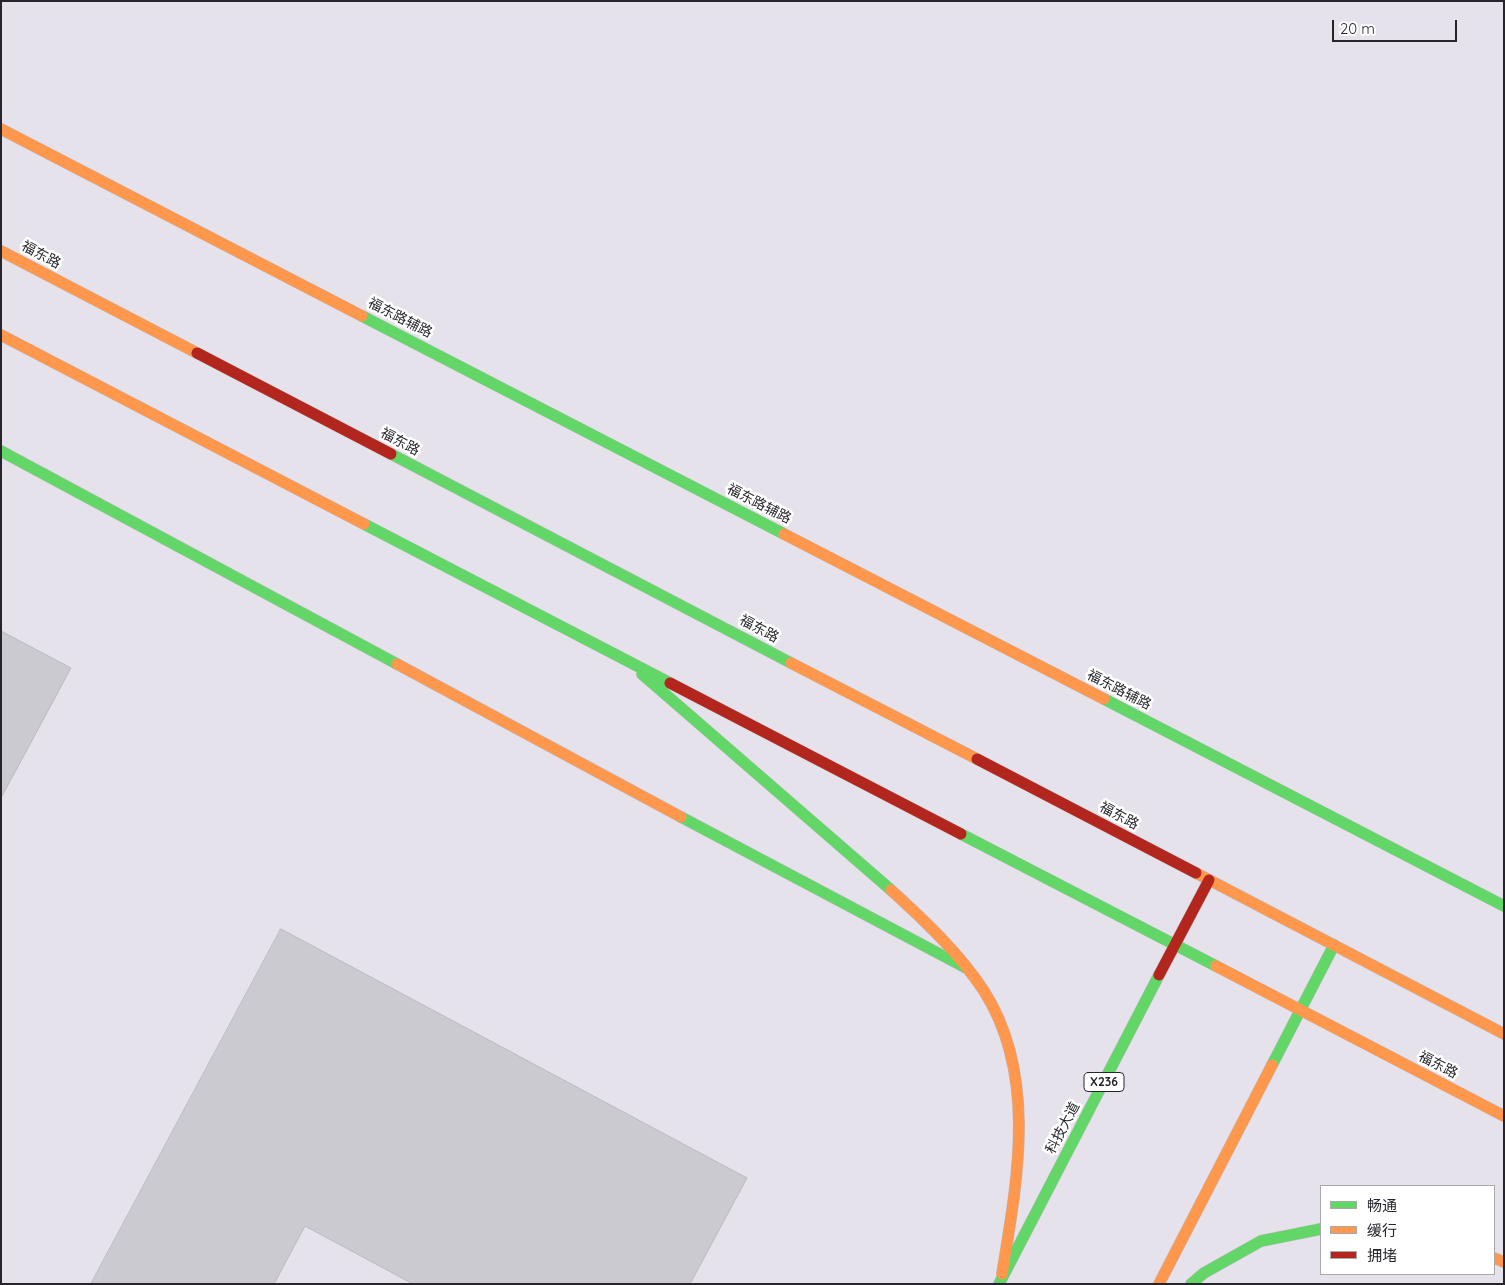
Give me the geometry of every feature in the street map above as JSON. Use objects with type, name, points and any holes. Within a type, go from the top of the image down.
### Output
[{"type":"main road","name":"福东路辅路","points":[[1,129],[1504,906]]},
{"type":"main road","name":"福东路","points":[[1,251],[1504,1034]]},
{"type":"main road","name":"福东路","points":[[1,335],[1504,1116]]},
{"type":"main road","points":[[1,451],[748,853],[968,969]]},
{"type":"main road","points":[[624,658],[874,876],[941,938],[968,969],[985,994],[1001,1031],[1014,1071],[1018,1117],[1017,1177],[1000,1281]]},
{"type":"main road","name":"科技大道","points":[[1000,1281],[1209,880]]},
{"type":"main road","points":[[1159,1284],[1334,945]]},
{"type":"main road","points":[[1191,1284],[1204,1273],[1261,1241],[1320,1229]]},
{"type":"building","points":[[1,631],[71,668],[1,798]]},
{"type":"building","points":[[281,929],[747,1178],[690,1284],[413,1284],[305,1226],[274,1284],[91,1284]]},
{"type":"traffic: fast","points":[[362,316],[784,534]]},
{"type":"traffic: fast","points":[[1,451],[397,664]]},
{"type":"traffic: fast","points":[[391,454],[791,663]]},
{"type":"traffic: fast","points":[[364,524],[670,683]]},
{"type":"traffic: fast","points":[[642,674],[891,890]]},
{"type":"traffic: fast","points":[[1104,699],[1504,906]]},
{"type":"traffic: fast","points":[[681,817],[968,969]]},
{"type":"traffic: fast","points":[[961,834],[1216,966]]},
{"type":"traffic: fast","points":[[1272,1065],[1334,945]]},
{"type":"traffic: fast","points":[[999,1284],[1159,975]]},
{"type":"traffic: fast","points":[[1191,1284],[1204,1273],[1261,1241],[1320,1229]]},
{"type":"traffic: slow","points":[[1,129],[362,316]]},
{"type":"traffic: slow","points":[[1,251],[197,353]]},
{"type":"traffic: slow","points":[[1,335],[364,524]]},
{"type":"traffic: slow","points":[[784,534],[1104,699]]},
{"type":"traffic: slow","points":[[791,663],[977,759]]},
{"type":"traffic: slow","points":[[397,664],[681,817]]},
{"type":"traffic: slow","points":[[1196,873],[1504,1034]]},
{"type":"traffic: slow","points":[[891,890],[941,938],[974,977],[984,991],[1001,1024],[1012,1058],[1019,1130],[1013,1203],[1002,1274]]},
{"type":"traffic: slow","points":[[1216,966],[1504,1116]]},
{"type":"traffic: slow","points":[[1159,1284],[1272,1065]]},
{"type":"traffic: slow","points":[[1495,1258],[1504,1262]]},
{"type":"traffic: jam","points":[[197,353],[391,454]]},
{"type":"traffic: jam","points":[[670,683],[961,834]]},
{"type":"traffic: jam","points":[[977,759],[1196,873]]},
{"type":"traffic: jam","points":[[1159,975],[1209,880]]}]
